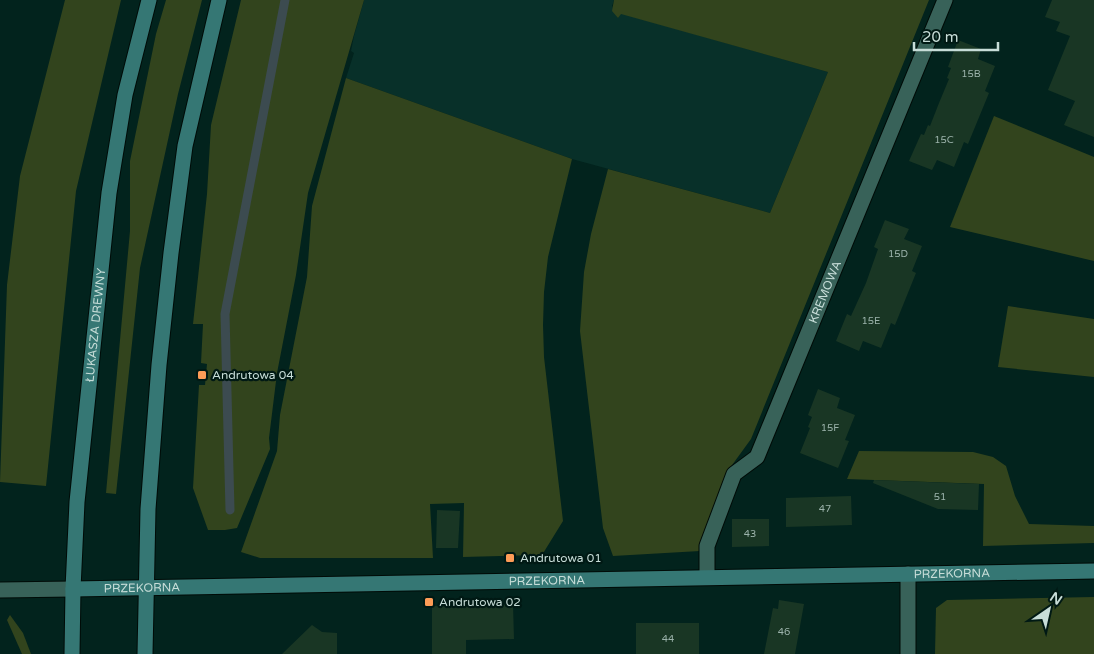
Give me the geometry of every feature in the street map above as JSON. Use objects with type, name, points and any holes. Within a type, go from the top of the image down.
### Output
[{"type":"main road","name":"ŁUKASZA DREWNY","points":[[72,654],[77,502],[109,193],[125,95],[149,0]]},
{"type":"main road","points":[[145,654],[148,509],[171,254],[185,146],[219,0]]},
{"type":"main road","name":"PRZEKORNA","points":[[73,589],[1094,571]]},
{"type":"street","name":"KREMOWA","points":[[707,577],[707,546],[734,474],[758,457],[944,0]]},
{"type":"street","points":[[908,574],[908,654]]},
{"type":"street","name":"PRZEKORNA","points":[[0,590],[73,589]]},
{"type":"shaded area","points":[[65,0],[121,0],[76,191],[46,486],[0,482],[7,285],[20,176]]},
{"type":"shaded area","points":[[166,0],[202,0],[178,94],[140,268],[116,494],[106,493],[130,231],[130,161],[156,34]]},
{"type":"shaded area","points":[[241,0],[364,0],[308,193],[296,275],[277,373],[269,438],[270,449],[237,528],[208,530],[193,488],[199,385],[205,385],[207,364],[201,363],[203,324],[193,324],[207,194],[211,125]]},
{"type":"shaded area","points":[[364,0],[614,0],[612,6],[618,18],[620,13],[828,72],[770,213],[572,159],[346,78],[354,53],[351,51]]},
{"type":"shaded area","points":[[614,0],[929,0],[751,439],[727,472],[700,551],[613,556],[603,528],[580,331],[584,272],[591,234],[608,169],[770,213],[828,72],[621,14],[618,18],[612,11]]},
{"type":"shaded area","points":[[346,78],[572,159],[548,257],[543,325],[544,357],[563,521],[542,555],[463,557],[464,503],[430,504],[433,558],[260,558],[241,552],[277,451],[280,415],[307,277],[312,206]]},
{"type":"shaded area","points":[[994,116],[1094,157],[1094,261],[950,227]]},
{"type":"shaded area","points":[[1008,306],[1094,319],[1094,377],[998,367]]},
{"type":"shaded area","points":[[859,451],[973,452],[993,457],[1006,466],[1015,496],[1029,524],[1094,526],[1094,543],[983,546],[984,484],[847,479]]},
{"type":"shaded area","points":[[1094,597],[1094,654],[935,654],[936,608],[947,600]]},
{"type":"shaded area","points":[[10,615],[23,633],[31,654],[22,654],[7,620]]},
{"type":"building","points":[[1052,0],[1094,0],[1094,137],[1064,125],[1075,101],[1048,90],[1070,36],[1056,31],[1060,22],[1045,17]]},
{"type":"building","points":[[958,40],[981,49],[978,59],[995,66],[985,91],[989,93],[968,144],[964,142],[954,167],[937,160],[932,170],[909,161],[921,134],[924,135],[928,125],[930,126],[949,79],[947,78],[951,68],[948,67]]},
{"type":"building","points":[[885,220],[909,229],[904,239],[922,246],[912,271],[916,273],[895,325],[891,323],[881,348],[863,341],[859,351],[836,341],[847,314],[851,316],[866,283],[878,249],[874,247]]},
{"type":"building","points":[[818,389],[840,398],[837,408],[855,415],[845,440],[849,441],[838,468],[800,453],[810,428],[808,427],[812,417],[808,415]]},
{"type":"building","points":[[874,480],[979,484],[978,510],[938,509],[873,483]]},
{"type":"building","points":[[851,496],[852,525],[786,527],[786,498]]},
{"type":"building","points":[[437,510],[460,511],[458,548],[436,548]]},
{"type":"building","points":[[732,519],[769,519],[769,546],[732,547]]},
{"type":"building","points":[[779,600],[804,604],[795,654],[764,654],[773,608],[778,609]]},
{"type":"building","points":[[513,604],[514,639],[466,640],[466,654],[432,654],[432,606]]},
{"type":"building","points":[[636,623],[699,623],[699,654],[636,654]]},
{"type":"building","points":[[312,625],[322,632],[337,633],[337,654],[282,654]]},
{"type":"waterway","points":[[230,510],[225,314],[285,0]]},
{"type":"place","name":"Andrutowa 04","points":[[202,375]]},
{"type":"place","name":"Andrutowa 01","points":[[510,558]]},
{"type":"place","name":"Andrutowa 02","points":[[429,602]]}]
